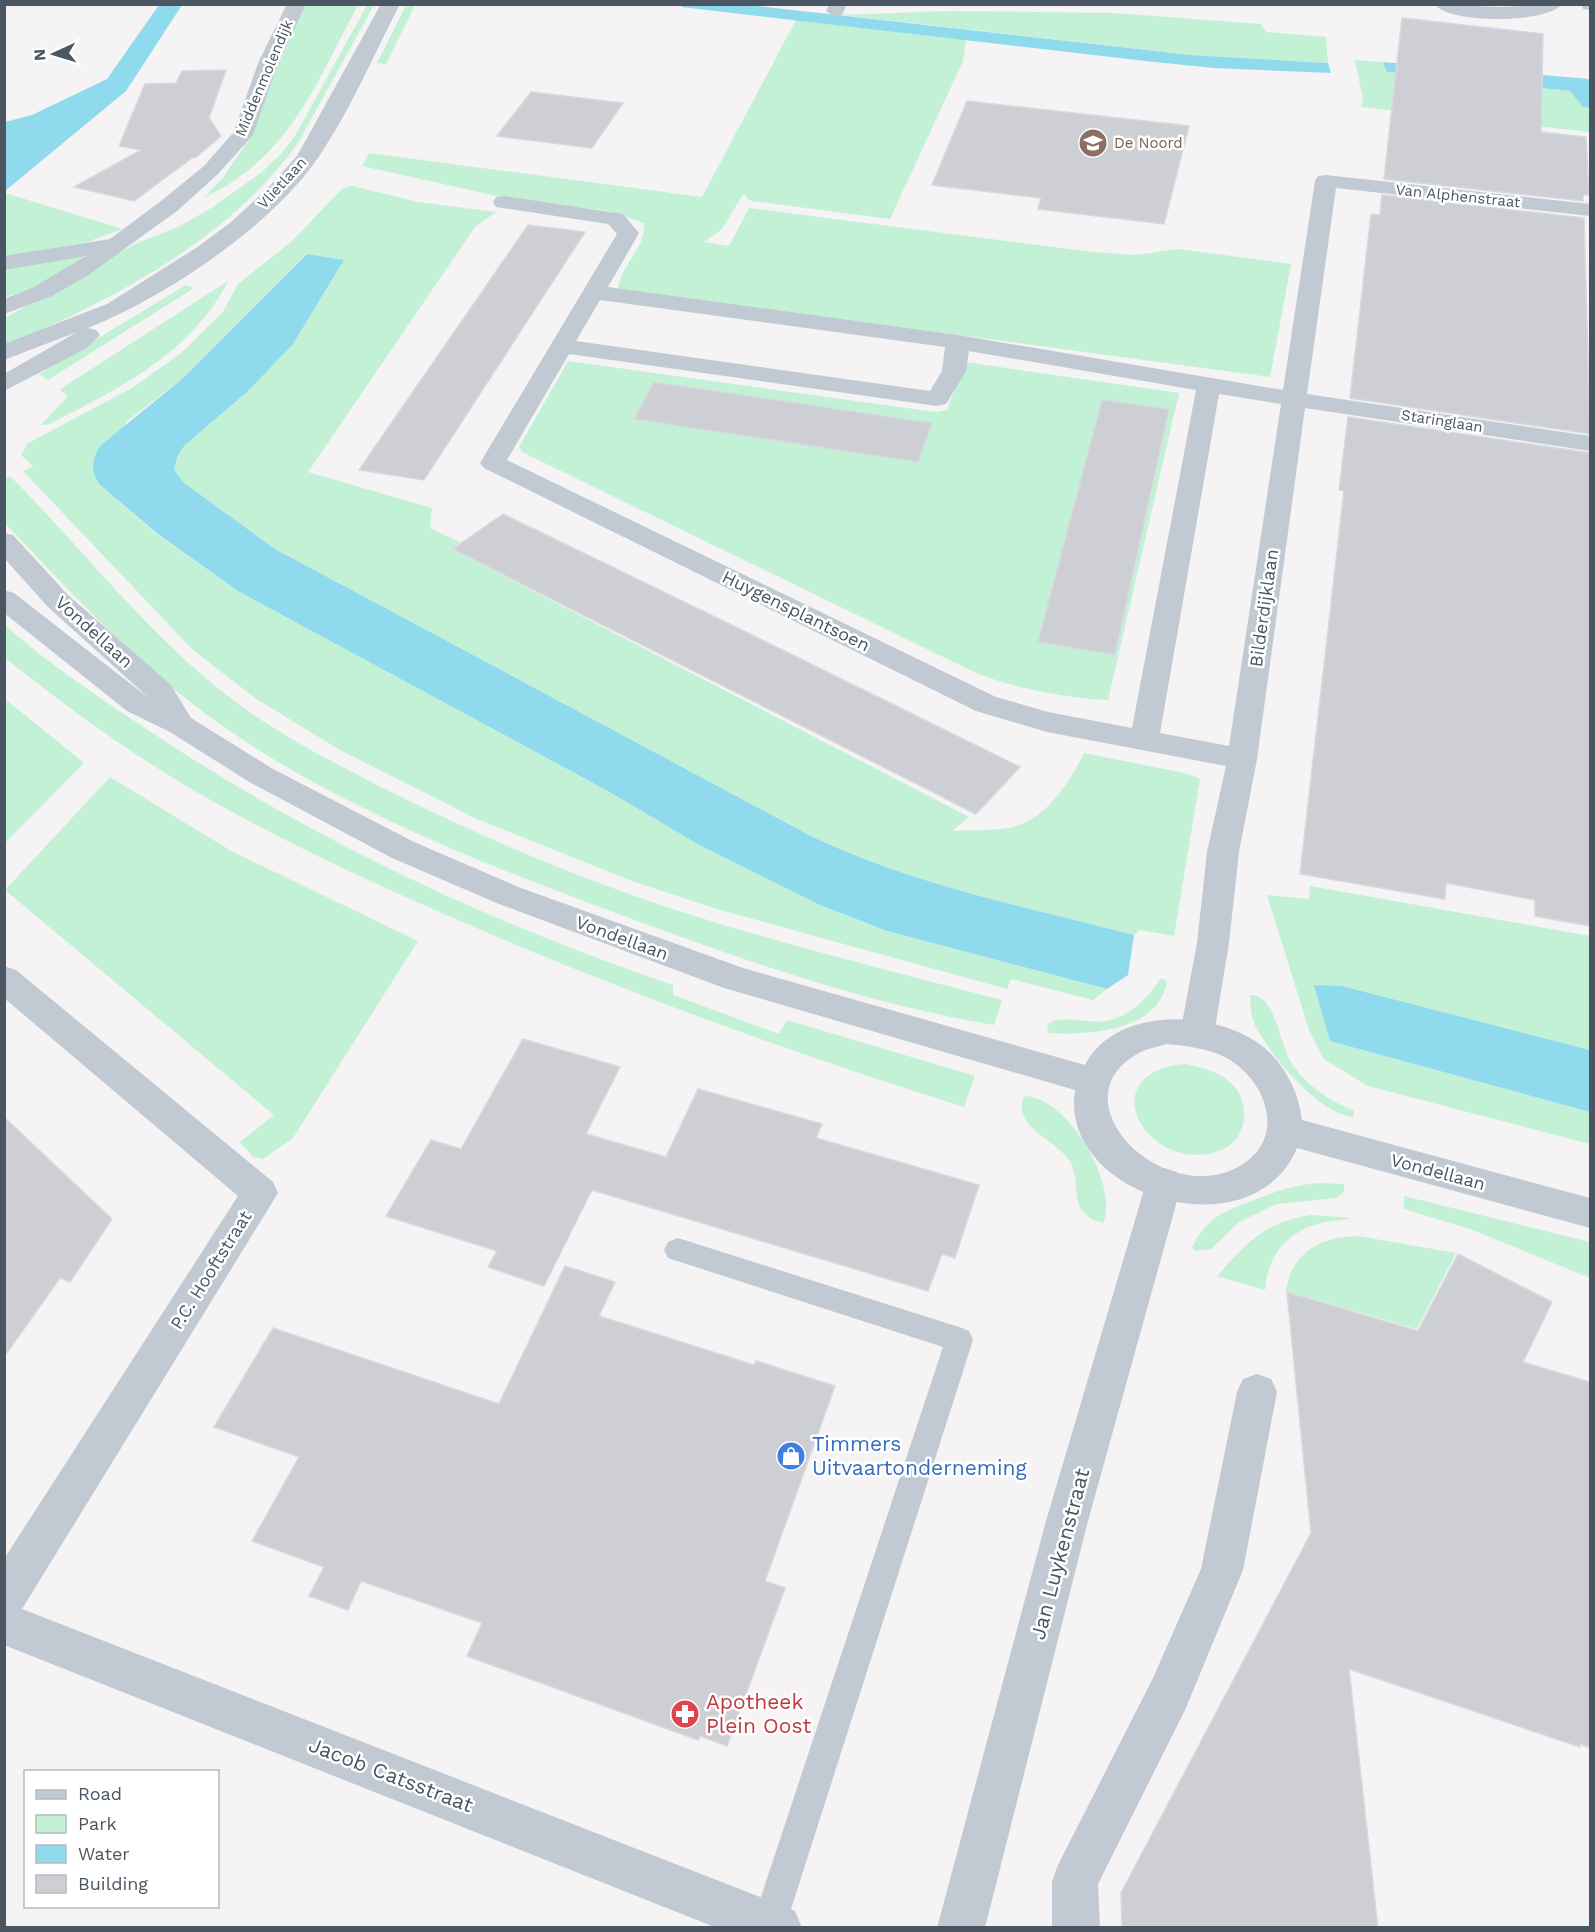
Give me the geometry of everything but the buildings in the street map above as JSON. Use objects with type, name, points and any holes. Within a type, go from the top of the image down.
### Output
[{"type":"street","name":"Middenmolendijk","points":[[4,307],[42,292],[120,243],[203,177],[243,135],[269,61],[297,4]]},
{"type":"street","name":"Vlietlaan","points":[[4,353],[115,309],[204,253],[275,194],[306,159],[330,119],[391,4]]},
{"type":"street","points":[[1443,4],[1522,15],[1548,10],[1553,4]]},
{"type":"street","name":"Van Alphenstraat","points":[[1326,181],[1590,210]]},
{"type":"street","name":"Bilderdijklaan","points":[[1197,1034],[1213,943],[1223,852],[1242,759],[1326,181]]},
{"type":"street","name":"Huygensplantsoen","points":[[504,202],[615,219],[628,233],[493,463],[986,704],[1047,722],[1242,759]]},
{"type":"street","name":"Middenmolendijk","points":[[4,263],[120,243]]},
{"type":"street","points":[[593,292],[958,342],[1294,399]]},
{"type":"street","name":"Vlietlaan","points":[[4,384],[79,343],[115,309]]},
{"type":"street","points":[[561,346],[937,399],[954,371],[958,342]]},
{"type":"street","points":[[1144,740],[1209,384]]},
{"type":"street","name":"Staringlaan","points":[[1294,399],[1590,444]]},
{"type":"street","name":"Vondellaan","points":[[4,541],[58,601],[161,692],[180,725]]},
{"type":"street","name":"Vondellaan","points":[[4,599],[137,704],[180,725],[262,776],[403,850],[510,896],[736,980],[1001,1057],[1093,1081]]},
{"type":"street","name":"P.C. Hooftstraat","points":[[4,979],[260,1193],[4,1598]]},
{"type":"street","points":[[1167,1031],[1197,1034],[1231,1045],[1256,1061],[1274,1082],[1284,1105],[1286,1130],[1277,1155],[1257,1175],[1230,1187],[1196,1191],[1164,1183],[1128,1167],[1103,1141],[1091,1111],[1093,1081],[1109,1056],[1134,1039],[1167,1031]]},
{"type":"street","name":"Vondellaan","points":[[1286,1130],[1590,1213]]},
{"type":"street","name":"Jan Luykenstraat","points":[[961,1928],[1067,1521],[1142,1270],[1164,1183]]},
{"type":"street","points":[[1076,1928],[1075,1882],[1169,1694],[1222,1570],[1257,1392]]},
{"type":"street","name":"Jacob Catsstraat","points":[[4,1623],[773,1926]]},
{"type":"lane","points":[[678,1250],[959,1340],[773,1926]]},
{"type":"green space","points":[[301,5],[358,5],[313,90],[279,140],[258,162],[233,181],[203,198],[222,179],[248,141],[259,114],[272,64]]},
{"type":"green space","points":[[367,5],[374,5],[298,143],[270,178],[238,209],[166,264],[127,287],[86,309],[5,346],[5,318],[135,244],[180,226],[213,207],[262,172],[281,154],[295,136]]},
{"type":"green space","points":[[406,5],[415,5],[386,64],[377,63]]},
{"type":"green space","points":[[950,11],[1113,13],[1261,24],[1266,32],[1326,37],[1328,63],[1190,55],[841,15]]},
{"type":"green space","points":[[796,20],[966,40],[963,61],[890,219],[753,201],[748,200],[744,193],[722,229],[704,242],[729,246],[749,208],[1093,252],[1136,255],[1178,249],[1291,264],[1270,377],[618,289],[620,279],[638,248],[644,232],[644,223],[609,211],[510,199],[362,166],[369,153],[702,197]]},
{"type":"green space","points":[[1355,60],[1383,62],[1387,72],[1571,91],[1583,107],[1590,108],[1590,132],[1361,107],[1363,99]]},
{"type":"green space","points":[[352,186],[418,202],[496,212],[475,227],[308,472],[432,508],[430,528],[460,542],[452,549],[969,817],[952,831],[1008,828],[1033,818],[1044,810],[1063,789],[1084,753],[1184,773],[1200,779],[1174,936],[1139,930],[1134,935],[968,893],[888,868],[809,835],[275,549],[183,482],[174,470],[184,446],[248,391],[293,344],[344,260],[306,254],[182,379],[127,421],[99,484],[159,536],[238,591],[606,790],[701,846],[820,905],[887,931],[1107,989],[1093,1000],[1011,979],[1007,989],[717,909],[632,881],[477,819],[338,749],[255,698],[192,649],[23,471],[33,466],[21,455],[28,443],[132,388],[180,354],[223,312],[238,284],[291,242],[343,188]]},
{"type":"green space","points":[[5,193],[123,229],[87,242],[5,257]]},
{"type":"green space","points":[[81,255],[85,257],[84,260],[26,291],[5,297],[5,269]]},
{"type":"green space","points":[[228,281],[212,307],[194,329],[150,367],[100,398],[47,425],[41,425],[68,396],[60,390],[62,388]]},
{"type":"green space","points":[[186,285],[194,288],[48,380],[39,374]]},
{"type":"green space","points":[[568,361],[935,412],[947,410],[965,362],[1179,393],[1108,700],[1039,691],[1005,683],[974,672],[522,452],[519,447]]},
{"type":"green space","points":[[10,476],[140,616],[195,669],[260,719],[318,754],[490,839],[646,900],[764,937],[1002,1000],[994,1025],[945,1016],[847,991],[703,945],[452,849],[349,801],[299,774],[251,745],[179,693],[76,598],[5,523],[5,478]]},
{"type":"green space","points":[[5,625],[69,676],[199,763],[329,838],[395,872],[533,933],[673,985],[673,995],[779,1034],[787,1020],[975,1076],[964,1107],[796,1052],[630,991],[479,929],[310,852],[188,787],[117,742],[72,709],[5,658]]},
{"type":"green space","points":[[5,699],[84,763],[5,843]]},
{"type":"green space","points":[[110,777],[233,852],[418,941],[293,1138],[263,1159],[253,1157],[240,1142],[274,1115],[5,890]]},
{"type":"green space","points":[[1310,886],[1590,936],[1590,1050],[1342,986],[1331,1041],[1590,1112],[1590,1144],[1368,1086],[1324,1059],[1310,1033],[1267,895],[1309,899]]},
{"type":"green space","points":[[1161,978],[1167,981],[1161,998],[1151,1011],[1136,1020],[1120,1027],[1101,1031],[1049,1033],[1047,1026],[1058,1020],[1095,1022],[1120,1017],[1140,1004]]},
{"type":"green space","points":[[1250,995],[1259,997],[1272,1012],[1289,1058],[1300,1075],[1321,1093],[1354,1111],[1354,1117],[1341,1114],[1326,1106],[1285,1068],[1254,1023]]},
{"type":"green space","points":[[1184,1064],[1217,1074],[1229,1081],[1239,1094],[1244,1113],[1241,1132],[1236,1140],[1219,1151],[1193,1155],[1170,1149],[1152,1137],[1139,1121],[1134,1103],[1139,1085],[1155,1072]]},
{"type":"green space","points":[[1024,1096],[1040,1100],[1057,1110],[1086,1145],[1097,1166],[1104,1187],[1106,1207],[1103,1223],[1091,1219],[1080,1208],[1071,1163],[1057,1147],[1030,1126],[1024,1117],[1022,1107]]},
{"type":"green space","points":[[1322,1183],[1344,1184],[1344,1192],[1336,1198],[1277,1204],[1239,1222],[1211,1249],[1196,1251],[1192,1248],[1210,1222],[1225,1212],[1279,1191]]},
{"type":"green space","points":[[1404,1196],[1590,1242],[1590,1278],[1470,1229],[1404,1209]]},
{"type":"green space","points":[[1312,1215],[1351,1218],[1311,1226],[1290,1238],[1275,1255],[1265,1290],[1217,1276],[1258,1235],[1281,1223]]},
{"type":"green space","points":[[1358,1236],[1456,1253],[1417,1329],[1286,1291],[1289,1277],[1295,1266],[1310,1249],[1332,1239]]},
{"type":"water","points":[[683,4],[748,5],[1190,55],[1328,63],[1331,73],[1214,68],[1145,61],[681,7]]},
{"type":"water","points":[[159,5],[182,5],[126,91],[5,191],[5,122],[32,115],[107,79]]},
{"type":"water","points":[[1383,62],[1590,79],[1590,108],[1583,107],[1570,91],[1387,72]]},
{"type":"water","points":[[307,254],[344,260],[293,344],[248,391],[184,446],[177,458],[174,470],[183,482],[275,549],[809,835],[888,868],[928,881],[1134,935],[1128,975],[1107,989],[887,931],[820,905],[701,846],[606,790],[238,591],[159,535],[99,484],[93,465],[100,446],[182,379]]},
{"type":"water","points":[[1314,985],[1342,986],[1590,1050],[1590,1112],[1330,1041]]},
{"type":"place","name":"De Noord","points":[[1093,143]]},
{"type":"place","name":"Timmers Uitvaartonderneming","points":[[791,1456]]},
{"type":"place","name":"Apotheek Plein Oost","points":[[685,1714]]}]
